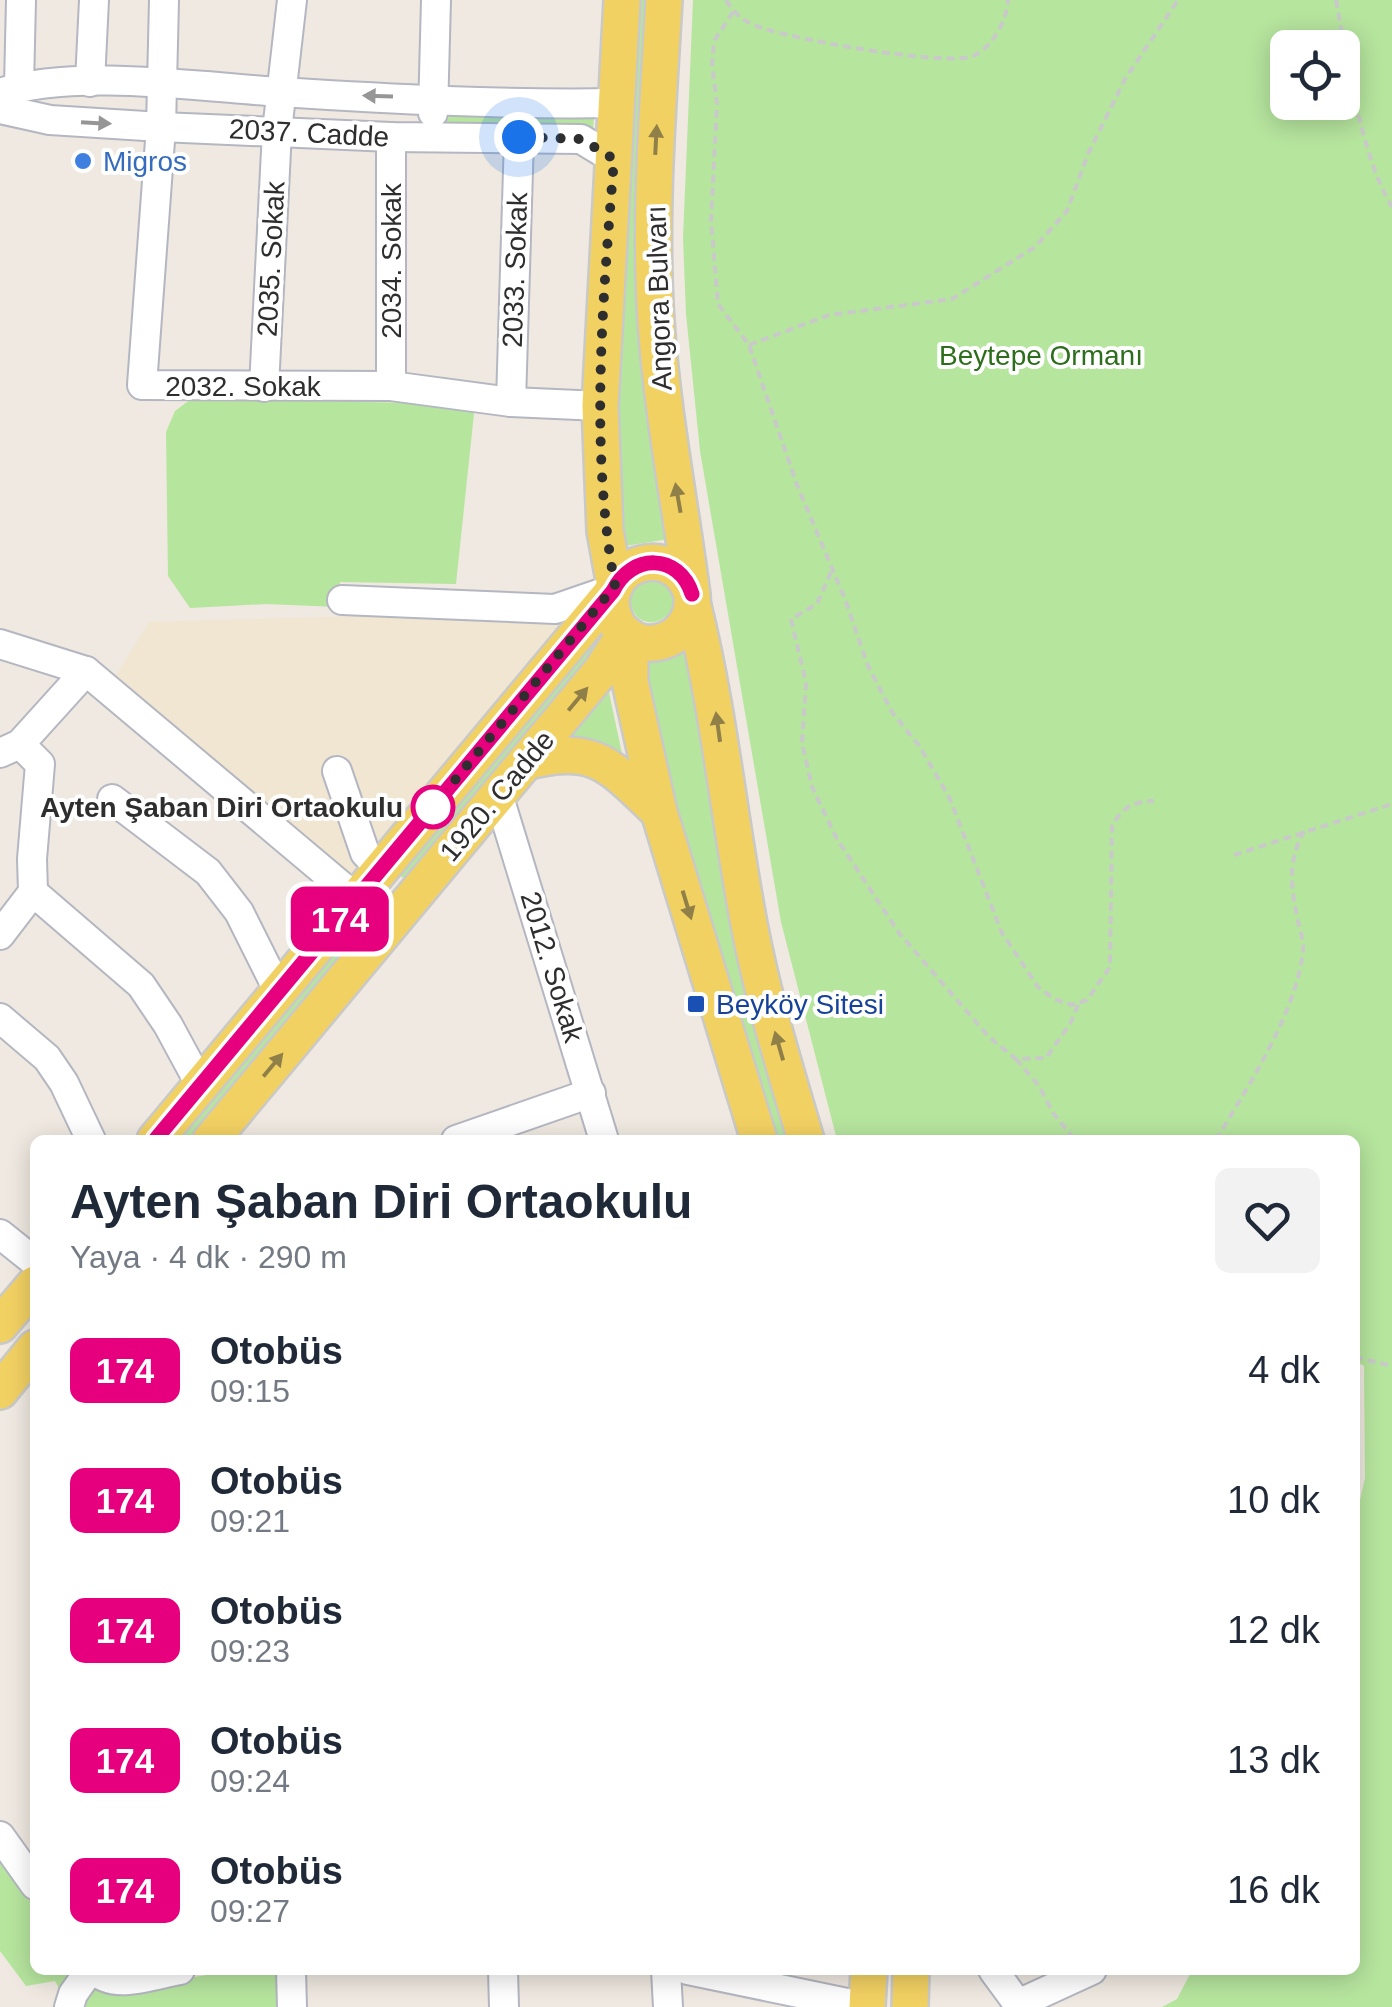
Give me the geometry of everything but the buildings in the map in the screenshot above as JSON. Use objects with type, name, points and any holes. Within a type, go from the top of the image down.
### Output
[{"type":"main road","name":"Angora Bulvarı","points":[[622,0],[600,406],[613,614],[628,635],[630,682],[659,812],[756,1135]]},
{"type":"main road","name":"Angora Bulvarı","points":[[664,0],[653,221],[662,400],[761,982],[805,1135]]},
{"type":"main road","points":[[614,588],[630,568],[645,562],[661,562],[682,574],[693,600],[686,625],[670,639],[650,643],[628,635]]},
{"type":"main road","name":"1920. Cadde","points":[[159,1135],[614,588]]},
{"type":"main road","name":"1920. Cadde","points":[[215,1135],[628,635]]},
{"type":"main road","points":[[526,762],[566,753],[594,759],[626,780],[659,812]]},
{"type":"main road","points":[[381,870],[414,895]]},
{"type":"main road","points":[[357,899],[389,925]]},
{"type":"main road","points":[[0,1392],[30,1354]]},
{"type":"main road","points":[[866,2007],[869,1975]]},
{"type":"main road","points":[[910,2007],[911,1975]]},
{"type":"street","points":[[10,90],[21,0]]},
{"type":"street","points":[[90,82],[94,0]]},
{"type":"street","points":[[161,127],[164,0]]},
{"type":"street","name":"2035. Sokak","points":[[264,387],[278,130],[292,0]]},
{"type":"street","points":[[433,138],[436,0]]},
{"type":"street","name":"2037. Cadde","points":[[10,90],[90,82],[616,103]]},
{"type":"street","name":"2037. Cadde","points":[[0,109],[50,120],[161,127],[391,137],[581,139],[614,159]]},
{"type":"street","name":"2032. Sokak","points":[[161,127],[142,385],[391,386],[510,402],[600,406]]},
{"type":"street","name":"2034. Sokak","points":[[391,137],[391,386]]},
{"type":"street","name":"2033. Sokak","points":[[510,402],[519,137]]},
{"type":"street","points":[[342,600],[555,608],[614,588]]},
{"type":"street","points":[[0,644],[86,671],[357,899]]},
{"type":"street","points":[[0,934],[33,892],[40,764],[10,749],[86,671]]},
{"type":"street","points":[[338,771],[365,852],[381,870]]},
{"type":"street","name":"2012. Sokak","points":[[498,794],[603,1135]]},
{"type":"street","points":[[112,799],[208,872],[238,912],[279,992]]},
{"type":"street","points":[[33,892],[141,986],[168,1025],[201,1086]]},
{"type":"street","points":[[0,1018],[47,1058],[64,1083],[89,1135]]},
{"type":"street","points":[[470,1135],[590,1093]]},
{"type":"street","points":[[0,1234],[30,1258]]},
{"type":"street","points":[[0,1836],[26,1855]]},
{"type":"street","points":[[69,2007],[73,1994],[89,1975]]},
{"type":"street","points":[[99,1975],[116,1980],[148,1975]]},
{"type":"street","points":[[291,1975],[292,2007]]},
{"type":"street","points":[[503,1975],[504,2007]]},
{"type":"street","points":[[666,1975],[668,2007]]},
{"type":"street","points":[[712,1975],[866,2007]]},
{"type":"street","points":[[997,1975],[1018,2004],[1081,1975]]},
{"type":"path","points":[[726,0],[733,12],[767,30],[825,43],[937,57],[972,56],[995,37],[1007,14],[1008,0]]},
{"type":"path","points":[[749,345],[829,315],[952,299],[1034,246],[1067,211],[1088,154],[1124,79],[1178,0]]},
{"type":"path","points":[[1336,0],[1356,100],[1381,188],[1392,206]]},
{"type":"path","points":[[733,12],[714,41],[712,64],[716,104],[710,221],[718,304],[749,345],[796,485],[868,666],[892,712],[920,746],[948,796],[1002,933],[1038,987],[1054,998],[1072,1005],[1087,1000],[1110,967],[1112,826],[1120,811],[1138,801],[1154,801]]},
{"type":"path","points":[[832,570],[817,604],[791,619],[806,683],[802,743],[812,787],[837,839],[899,933],[988,1038],[1016,1059],[1039,1086],[1071,1135]]},
{"type":"path","points":[[1234,855],[1392,804]]},
{"type":"path","points":[[1219,1135],[1286,1012],[1300,965],[1304,948],[1290,871],[1304,831]]},
{"type":"path","points":[[1016,1059],[1046,1058],[1070,1024],[1079,1003]]},
{"type":"path","points":[[1360,1358],[1392,1366]]},
{"type":"shaded area","points":[[514,612],[569,619],[365,868],[346,875],[115,677],[149,622]]},
{"type":"green space","points":[[639,0],[650,0],[669,539],[625,546],[618,341]]},
{"type":"green space","name":"Beytepe Ormanı","points":[[693,0],[1392,0],[1392,2007],[1162,2007],[1177,1999],[1189,1975],[1360,1975],[1360,1500],[1365,1478],[1364,1366],[1360,1364],[1360,1135],[836,1135],[781,922],[700,451],[686,314],[683,238]]},
{"type":"green space","points":[[594,110],[593,134],[448,126],[446,122],[451,114]]},
{"type":"green space","points":[[191,399],[475,404],[456,584],[340,582],[338,607],[266,604],[190,608],[168,576],[166,432],[175,411]]},
{"type":"green space","points":[[662,576],[678,600],[661,620],[643,620],[631,607],[634,584]]},
{"type":"green space","points":[[594,626],[600,653],[410,884],[395,871]]},
{"type":"green space","points":[[686,651],[742,970],[786,1135],[774,1135],[675,804],[639,657]]},
{"type":"green space","points":[[606,678],[625,768],[553,747]]},
{"type":"green space","points":[[361,917],[371,927],[201,1135],[176,1135]]},
{"type":"green space","points":[[0,1848],[30,1890],[30,1975],[88,1975],[99,1991],[207,1975],[282,1975],[285,2007],[69,2007],[55,1981],[26,1986],[0,1951]]},
{"type":"bus line","name":"174","points":[[159,1135],[624,573],[645,562],[661,562],[682,574],[692,594]]},
{"type":"place","name":"Migros","points":[[83,161]]},
{"type":"place","name":"Ayten Şaban Diri Ortaokulu","points":[[433,807]]},
{"type":"place","name":"Beyköy Sitesi","points":[[696,1004]]},
{"type":"route","points":[[433,807],[427,814],[615,586],[605,530],[600,406],[614,159],[581,139],[519,137]]}]
